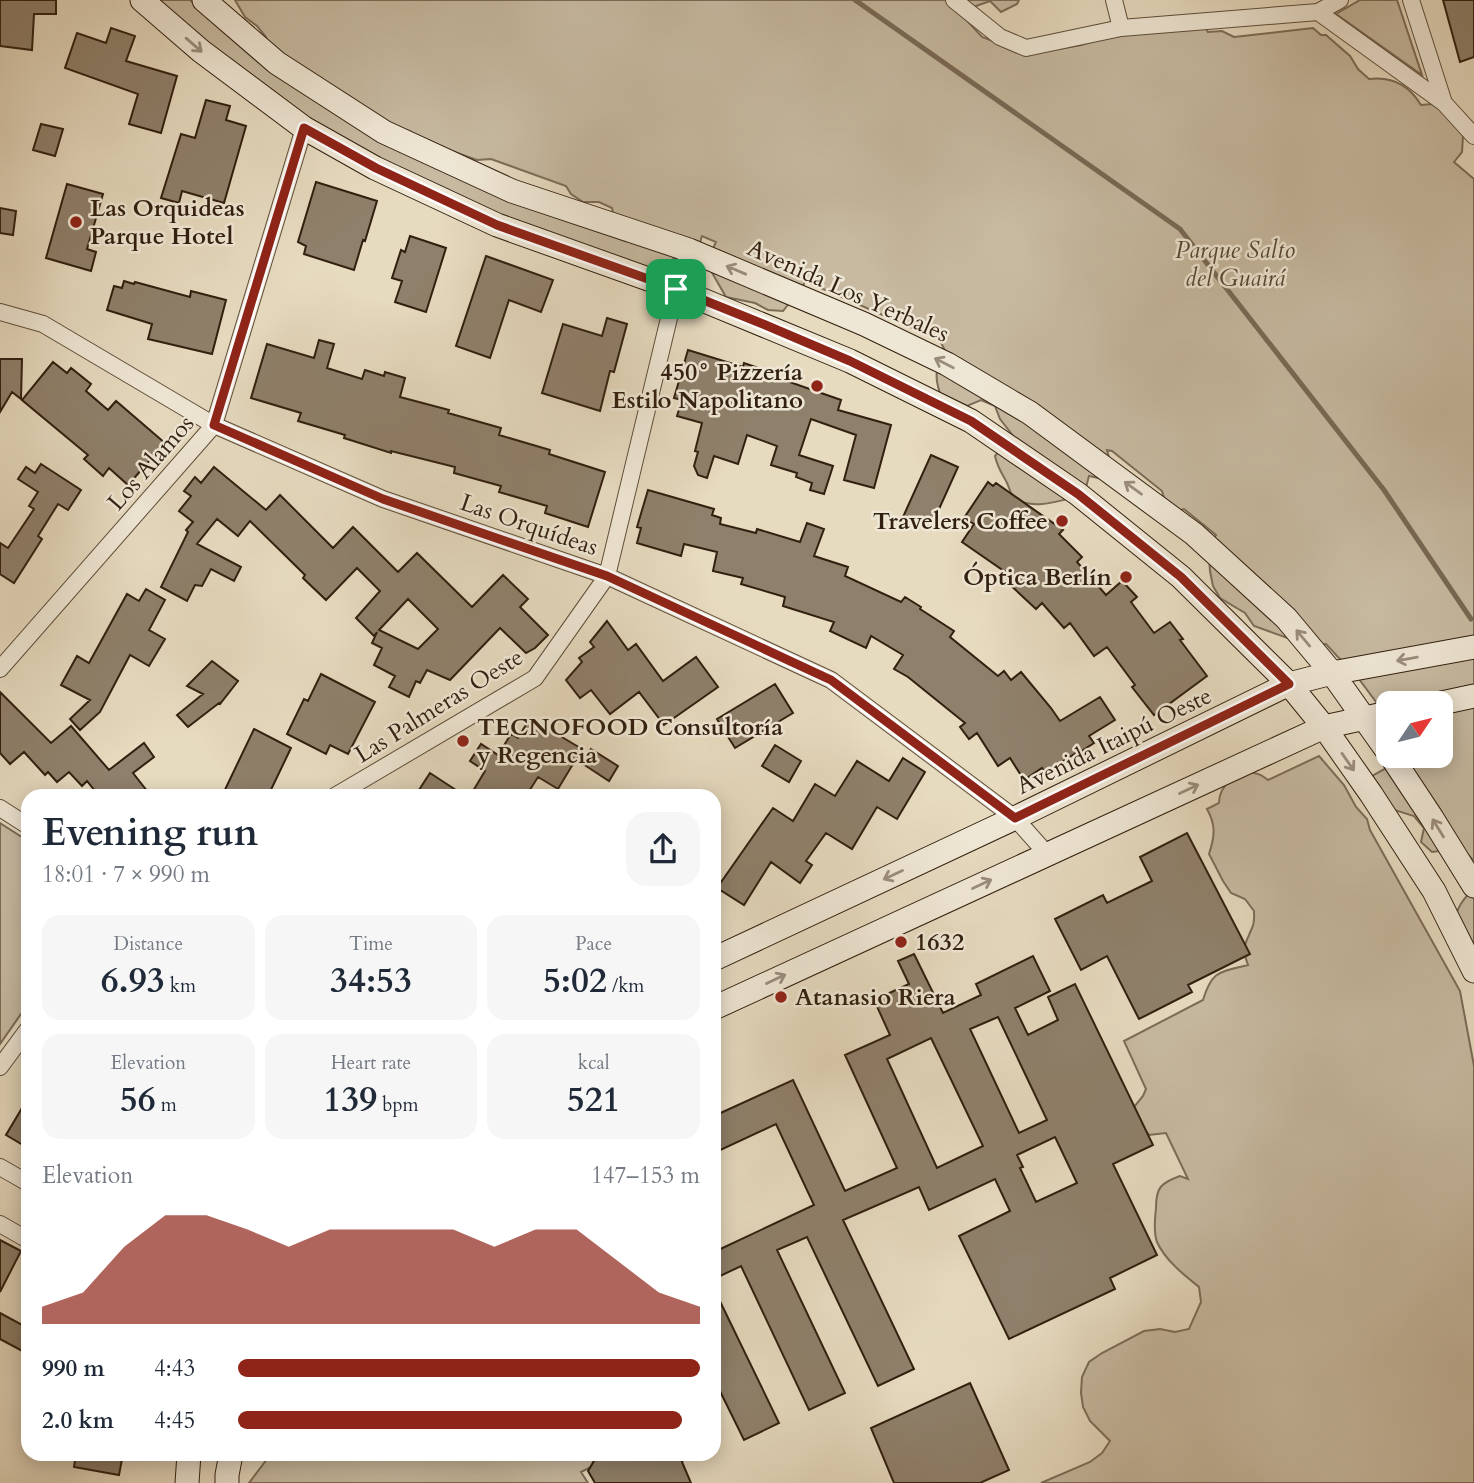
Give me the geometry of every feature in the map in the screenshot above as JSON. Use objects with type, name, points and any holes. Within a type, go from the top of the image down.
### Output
[{"type":"street","points":[[142,0],[201,51],[304,128],[376,168],[497,225],[676,289],[850,361],[971,421],[1078,494],[1181,577],[1289,684],[1324,727],[1371,794],[1434,891],[1474,971]]},
{"type":"street","name":"Avenida Los Yerbales","points":[[204,0],[277,63],[384,132],[512,191],[689,250],[864,324],[947,364],[1030,413],[1194,534],[1286,618],[1332,673],[1376,734]]},
{"type":"street","points":[[954,0],[1000,37],[1026,48],[1121,28],[1318,12],[1340,0]]},
{"type":"street","points":[[1114,0],[1121,28]]},
{"type":"street","points":[[1411,0],[1444,103]]},
{"type":"street","points":[[1318,12],[1444,103],[1474,136]]},
{"type":"street","name":"Los Alamos","points":[[0,669],[214,425],[304,128]]},
{"type":"street","name":"Las Palmeras Oeste","points":[[347,789],[535,678],[607,576],[676,289],[689,250]]},
{"type":"street","name":"Las Orquídeas","points":[[0,312],[43,324],[214,425],[383,499],[607,576],[831,680],[1015,818],[1047,854]]},
{"type":"street","name":"Avenida Itaipú Oeste","points":[[721,956],[1015,818],[1289,684],[1332,673],[1474,647]]},
{"type":"street","points":[[1453,701],[1474,696]]},
{"type":"street","points":[[721,1005],[1324,727],[1376,716]]},
{"type":"street","name":"Avenida Los Yerbales","points":[[1398,768],[1474,886]]},
{"type":"street","points":[[0,808],[21,822]]},
{"type":"street","points":[[0,1067],[21,1038]]},
{"type":"street","points":[[0,1167],[21,1179]]},
{"type":"street","points":[[0,1224],[21,1237]]},
{"type":"street","points":[[187,1483],[189,1461]]},
{"type":"street","points":[[227,1483],[230,1461]]},
{"type":"green space","name":"Parque Salto del Guairá","points":[[152,0],[190,0],[244,45],[319,100],[426,160],[528,207],[625,241],[625,233],[615,223],[612,208],[599,202],[583,202],[571,194],[566,186],[491,159],[477,160],[449,150],[433,148],[421,142],[410,131],[380,128],[369,116],[361,116],[348,108],[321,99],[305,75],[269,51],[266,37],[245,17],[235,0],[1019,0],[1017,4],[1001,12],[990,1],[970,10],[957,3],[959,12],[982,37],[1036,53],[1081,45],[1122,26],[1155,25],[1184,18],[1200,20],[1208,32],[1222,31],[1234,37],[1313,28],[1321,35],[1326,35],[1350,56],[1358,69],[1369,79],[1385,79],[1399,83],[1411,92],[1421,105],[1432,104],[1447,111],[1463,136],[1462,152],[1454,162],[1474,179],[1474,870],[1472,859],[1462,848],[1432,852],[1421,842],[1424,828],[1414,816],[1372,803],[1366,789],[1372,776],[1386,768],[1453,768],[1453,691],[1376,691],[1376,702],[1350,667],[1326,644],[1310,646],[1254,626],[1245,613],[1220,598],[1213,586],[1209,557],[1216,535],[1184,509],[1174,512],[1165,501],[1162,491],[1112,451],[1107,450],[1111,465],[1103,479],[1089,476],[1084,495],[1038,504],[1020,501],[1011,493],[995,456],[1004,445],[1018,442],[1000,419],[995,406],[981,400],[967,406],[940,393],[937,372],[945,351],[940,340],[805,281],[783,311],[768,310],[755,303],[726,297],[711,271],[709,257],[716,242],[702,236],[699,246],[690,257],[673,259],[667,278],[514,222],[456,198],[382,161],[279,102],[225,62]]},
{"type":"green space","points":[[1360,0],[1397,0],[1422,75],[1336,14]]},
{"type":"green space","points":[[1319,756],[1344,785],[1356,807],[1367,819],[1370,830],[1460,991],[1474,1066],[1474,1483],[1041,1483],[1090,1462],[1102,1453],[1110,1441],[1090,1421],[1083,1407],[1082,1377],[1089,1362],[1144,1331],[1160,1329],[1175,1332],[1189,1329],[1201,1302],[1199,1287],[1170,1261],[1157,1242],[1155,1225],[1159,1190],[1164,1184],[1180,1176],[1188,1179],[1166,1133],[1149,1135],[1139,1123],[1134,1107],[1146,1089],[1124,1041],[1203,1000],[1210,983],[1218,974],[1248,965],[1245,946],[1254,924],[1254,911],[1245,899],[1231,893],[1209,854],[1214,831],[1207,809],[1219,803],[1226,784],[1237,776],[1244,773],[1259,774],[1268,780]]},
{"type":"green space","points":[[0,823],[21,836],[21,1014],[0,1044]]},
{"type":"green space","points":[[1474,890],[1474,950],[1453,924],[1460,905]]},
{"type":"green space","points":[[266,1461],[597,1461],[581,1472],[588,1483],[249,1483]]},
{"type":"building","points":[[0,0],[56,0],[56,14],[34,14],[32,50],[0,46]]},
{"type":"building","points":[[1443,0],[1474,0],[1474,57],[1460,62]]},
{"type":"building","points":[[111,28],[135,36],[126,61],[177,76],[161,133],[129,124],[138,94],[65,68],[77,33],[106,43]]},
{"type":"building","points":[[206,100],[230,106],[226,120],[246,126],[224,203],[182,191],[179,203],[161,198],[181,134],[195,138]]},
{"type":"building","points":[[41,124],[63,129],[55,156],[33,150]]},
{"type":"building","points":[[316,182],[377,201],[354,270],[304,254],[306,246],[298,242]]},
{"type":"building","name":"Las Orquideas Parque Hotel","points":[[67,184],[103,194],[87,249],[96,252],[91,271],[46,258]]},
{"type":"building","points":[[0,208],[16,211],[13,235],[0,233]]},
{"type":"building","points":[[410,236],[446,248],[426,312],[395,302],[402,281],[392,278],[401,250],[405,252]]},
{"type":"building","points":[[486,256],[553,280],[541,312],[509,300],[490,358],[456,346]]},
{"type":"building","points":[[124,281],[190,297],[191,291],[226,300],[212,354],[148,339],[152,324],[107,310],[114,286],[122,288]]},
{"type":"building","points":[[607,318],[627,324],[614,372],[610,371],[600,411],[542,393],[563,324],[602,336]]},
{"type":"building","points":[[319,340],[334,344],[327,368],[362,379],[365,370],[384,376],[385,372],[405,378],[400,397],[501,428],[499,435],[550,450],[549,454],[605,472],[588,527],[545,513],[547,506],[499,492],[501,486],[454,473],[455,467],[391,453],[344,438],[345,435],[298,421],[301,413],[251,398],[267,344],[314,358]]},
{"type":"building","points":[[688,350],[743,367],[744,363],[779,375],[778,378],[841,400],[838,410],[891,425],[874,488],[844,480],[856,435],[811,419],[799,455],[833,466],[824,494],[810,490],[812,483],[796,477],[797,473],[771,465],[777,446],[747,435],[738,464],[714,456],[707,478],[698,475],[694,466],[698,452],[695,451],[702,423],[677,416],[682,400],[674,398]]},
{"type":"building","points":[[0,359],[22,359],[21,399],[12,392],[0,412]]},
{"type":"building","points":[[53,362],[67,373],[71,368],[91,384],[86,391],[108,410],[116,401],[165,443],[128,485],[109,468],[103,476],[84,459],[88,455],[22,400]]},
{"type":"building","points":[[931,455],[958,467],[930,529],[903,517]]},
{"type":"building","points":[[41,464],[81,490],[68,510],[58,504],[38,536],[42,539],[14,583],[0,574],[0,543],[8,548],[34,509],[29,506],[38,492],[18,479],[26,467],[35,473]]},
{"type":"building","points":[[214,467],[266,510],[280,495],[333,548],[353,527],[398,572],[417,553],[472,607],[503,575],[528,599],[520,607],[548,635],[526,653],[500,628],[450,680],[427,670],[420,683],[416,681],[409,697],[389,687],[395,676],[374,665],[382,648],[372,643],[377,632],[374,636],[356,618],[380,591],[357,568],[326,600],[303,578],[305,575],[250,521],[238,536],[217,519],[197,544],[241,567],[234,581],[211,569],[202,586],[195,585],[187,601],[161,587],[188,532],[186,530],[193,522],[179,511],[191,496],[184,491],[195,477],[201,483]],"holes":[[[408,599],[438,629],[418,649],[379,630]]]},
{"type":"building","points":[[988,482],[993,486],[996,483],[1063,530],[1059,534],[1082,557],[1077,562],[1106,595],[1122,581],[1137,597],[1131,602],[1154,633],[1170,622],[1207,676],[1154,715],[1132,687],[1135,685],[1107,647],[1094,656],[1070,623],[1064,628],[1042,603],[1036,609],[1006,581],[1011,576],[962,542],[974,524],[964,518]]},
{"type":"building","points":[[648,490],[714,509],[712,515],[721,518],[720,524],[756,533],[757,529],[800,542],[807,523],[824,529],[814,556],[848,567],[845,576],[901,602],[905,597],[921,607],[920,609],[954,631],[950,637],[998,676],[1004,671],[1011,680],[1021,672],[1060,721],[1100,697],[1115,720],[1089,736],[1094,743],[1045,773],[1042,768],[1024,780],[1010,758],[998,766],[977,733],[969,739],[960,727],[965,723],[908,677],[894,669],[903,655],[871,636],[866,648],[830,631],[834,622],[783,606],[785,597],[741,584],[743,578],[713,571],[717,552],[684,544],[681,556],[637,543],[641,528],[637,527]]},
{"type":"building","points":[[146,589],[165,600],[149,630],[165,639],[149,666],[130,655],[100,712],[80,730],[70,719],[90,700],[61,685],[77,656],[89,663],[127,594],[139,601]]},
{"type":"building","points":[[607,621],[628,650],[636,644],[663,681],[696,657],[718,687],[664,725],[639,692],[610,714],[591,690],[580,698],[566,680],[582,662],[579,658],[594,647],[590,642]]},
{"type":"building","points":[[212,661],[238,681],[220,704],[188,727],[177,715],[203,694],[187,686]]},
{"type":"building","points":[[321,674],[375,702],[348,754],[330,745],[326,754],[287,734],[304,699],[308,701]]},
{"type":"building","points":[[775,684],[793,713],[735,748],[717,719]]},
{"type":"building","points":[[0,692],[51,743],[71,726],[109,770],[144,743],[154,757],[133,773],[146,789],[93,789],[87,781],[82,786],[69,772],[57,782],[48,772],[45,775],[24,752],[10,764],[0,753]]},
{"type":"building","points":[[530,718],[582,749],[558,789],[538,777],[530,789],[474,789],[485,771],[470,761],[481,744],[498,755],[511,734],[518,738]]},
{"type":"building","points":[[254,729],[291,748],[271,789],[225,789]]},
{"type":"building","points":[[775,745],[801,761],[789,782],[762,766]]},
{"type":"building","points":[[591,749],[618,766],[609,781],[583,764]]},
{"type":"building","points":[[903,758],[925,772],[897,819],[877,807],[852,849],[826,833],[806,861],[812,865],[800,883],[771,862],[744,905],[721,891],[721,882],[773,808],[793,821],[815,784],[835,796],[857,761],[889,781]]},
{"type":"building","points":[[430,773],[454,789],[420,789]]},
{"type":"building","points":[[1187,833],[1250,954],[1188,985],[1192,992],[1139,1019],[1107,956],[1081,970],[1055,919],[1103,895],[1107,903],[1152,881],[1140,857]]},
{"type":"building","points":[[914,954],[943,1013],[981,995],[976,984],[1033,956],[1050,991],[1015,1008],[1028,1035],[1058,1020],[1048,997],[1075,984],[1153,1145],[1113,1164],[1157,1255],[1110,1278],[1115,1289],[1009,1339],[959,1236],[1010,1211],[995,1179],[929,1210],[919,1187],[843,1220],[914,1369],[878,1386],[807,1237],[777,1250],[845,1393],[809,1410],[741,1266],[721,1276],[721,1249],[814,1205],[776,1124],[721,1150],[721,1113],[793,1080],[845,1191],[897,1168],[845,1055],[890,1035],[874,1000],[909,984],[898,961]],"holes":[[[998,1017],[1047,1120],[1019,1133],[970,1029]],[[931,1038],[983,1146],[937,1168],[887,1059]],[[1055,1137],[1077,1183],[1036,1202],[1017,1155]]]},
{"type":"building","points":[[21,1110],[21,1144],[6,1135]]},
{"type":"building","points":[[0,1240],[21,1251],[0,1292]]},
{"type":"building","points":[[721,1303],[779,1423],[744,1440],[721,1393]]},
{"type":"building","points":[[0,1313],[21,1324],[21,1350],[0,1339]]},
{"type":"building","points":[[970,1383],[1009,1470],[980,1483],[894,1483],[871,1428]]},
{"type":"building","points":[[75,1461],[122,1461],[119,1475],[74,1467]]},
{"type":"building","points":[[594,1461],[683,1461],[691,1483],[595,1483],[588,1471]]},
{"type":"waterway","points":[[855,0],[1180,229],[1384,490],[1471,619]]},
{"type":"place","name":"Las Orquideas Parque Hotel","points":[[76,222]]},
{"type":"place","name":"450° Pizzería Estilo Napolitano","points":[[817,386]]},
{"type":"place","name":"Travelers Coffee","points":[[1062,521]]},
{"type":"place","name":"Óptica Berlín","points":[[1126,577]]},
{"type":"place","name":"TECNOFOOD Consultoría y Regencia","points":[[463,741]]},
{"type":"place","name":"1632","points":[[901,942]]},
{"type":"place","name":"Atanasio Riera","points":[[781,997]]},
{"type":"route","points":[[304,128],[376,168],[497,225],[676,289],[850,361],[971,421],[1078,494],[1181,577],[1289,684],[1015,818],[831,680],[607,576],[383,499],[214,425],[304,128]]}]
